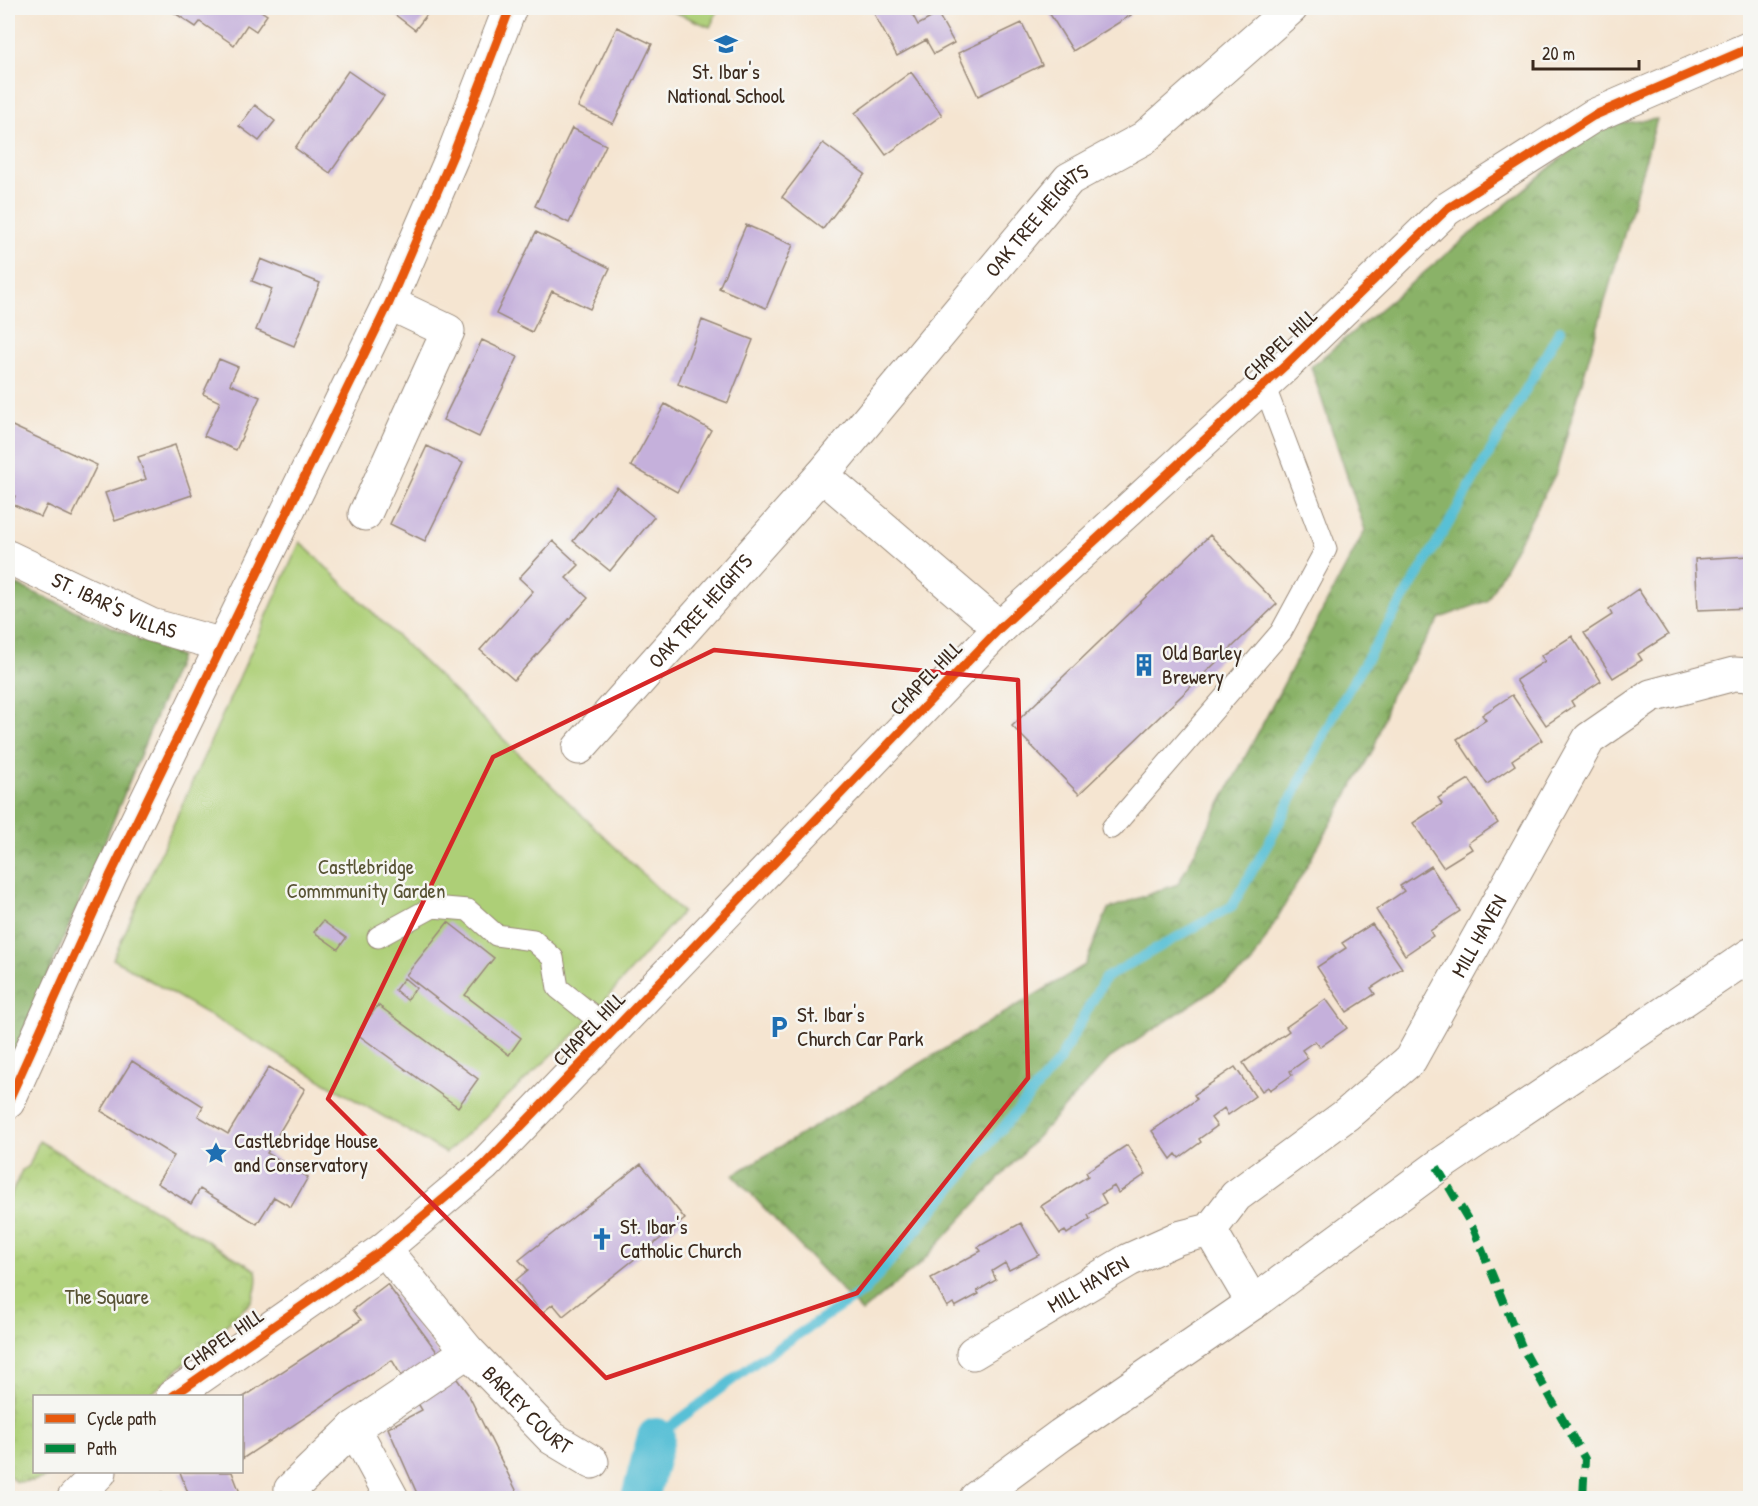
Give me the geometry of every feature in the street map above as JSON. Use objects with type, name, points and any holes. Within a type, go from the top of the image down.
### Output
[{"type":"street","points":[[8,1102],[110,876],[389,303],[453,155],[510,8]]},
{"type":"street","name":"OAK TREE HEIGHTS","points":[[579,748],[822,475],[1069,179],[1144,138],[1290,8]]},
{"type":"street","name":"CHAPEL HILL","points":[[174,1395],[384,1249],[484,1164],[1000,628],[1264,386],[1447,209],[1593,116],[1750,48]]},
{"type":"street","points":[[365,514],[448,331],[389,303]]},
{"type":"street","points":[[822,475],[1000,628]]},
{"type":"street","name":"ST. IBAR'S VILLAS","points":[[8,558],[151,624],[223,645]]},
{"type":"street","name":"MILL HAVEN","points":[[973,1353],[1129,1260],[1178,1238],[1210,1230],[1236,1196],[1346,1115],[1410,1060],[1588,739],[1651,696],[1734,674],[1750,675]]},
{"type":"street","points":[[976,1498],[1061,1435],[1253,1303],[1437,1167],[1750,955]]},
{"type":"street","points":[[1210,1230],[1253,1303]]},
{"type":"street","name":"BARLEY COURT","points":[[384,1249],[468,1351],[552,1438],[592,1462]]},
{"type":"street","name":"BARLEY COURT","points":[[294,1498],[291,1489],[354,1428],[468,1351]]},
{"type":"street","points":[[354,1428],[392,1498]]},
{"type":"street","points":[[74,1498],[99,1473]]},
{"type":"lane","points":[[1112,828],[1281,632],[1326,549],[1264,386]]},
{"type":"lane","points":[[378,937],[433,907],[468,910],[496,935],[533,940],[553,958],[558,988],[612,1031]]},
{"type":"highlighted area","points":[[714,650],[1018,680],[1028,1078],[857,1293],[606,1378],[328,1099],[493,757]]},
{"type":"green space","points":[[665,8],[719,8],[710,27]]},
{"type":"green space","points":[[1657,119],[1556,473],[1487,601],[1440,618],[1391,695],[1374,748],[1250,966],[1110,1058],[920,1264],[862,1312],[733,1175],[1085,965],[1108,909],[1178,884],[1365,530],[1311,367],[1601,125]]},
{"type":"green space","name":"Castlebridge Commmunity Garden","points":[[300,542],[682,912],[576,1033],[446,1153],[113,959]]},
{"type":"green space","points":[[8,581],[180,657],[94,868],[14,1053],[8,1051]]},
{"type":"green space","name":"The Square","points":[[39,1141],[256,1270],[257,1283],[251,1302],[150,1395],[33,1395],[33,1473],[59,1473],[33,1481],[16,1482],[8,1474],[8,1201],[22,1170],[29,1166]]},
{"type":"building","points":[[167,8],[259,8],[267,15],[256,31],[247,25],[234,45],[200,22],[196,27]]},
{"type":"building","points":[[390,8],[432,8],[415,30],[389,10]]},
{"type":"building","points":[[871,8],[909,8],[918,25],[938,14],[954,43],[934,54],[926,40],[897,56]]},
{"type":"building","points":[[1053,8],[1126,8],[1131,15],[1073,51],[1048,11]]},
{"type":"building","points":[[1022,23],[1042,65],[978,96],[958,53]]},
{"type":"building","points":[[617,27],[652,44],[613,124],[578,107]]},
{"type":"building","points":[[348,71],[384,96],[330,173],[295,148]]},
{"type":"building","points":[[911,72],[942,115],[886,155],[855,113]]},
{"type":"building","points":[[255,105],[275,121],[259,141],[239,126]]},
{"type":"building","points":[[572,128],[606,145],[569,223],[535,206]]},
{"type":"building","points":[[823,143],[865,174],[823,229],[782,197]]},
{"type":"building","points":[[746,225],[793,245],[766,308],[719,288]]},
{"type":"building","points":[[536,232],[610,268],[590,309],[552,291],[532,332],[496,314]]},
{"type":"building","points":[[261,259],[320,283],[294,346],[256,330],[272,289],[252,281]]},
{"type":"building","points":[[702,320],[753,340],[728,403],[678,384]]},
{"type":"building","points":[[482,340],[518,357],[479,437],[443,420]]},
{"type":"building","points":[[219,359],[238,367],[230,384],[260,397],[236,450],[204,436],[220,402],[203,394]]},
{"type":"building","points":[[665,404],[711,430],[677,492],[631,466]]},
{"type":"building","points":[[8,424],[97,465],[72,517],[47,505],[41,517],[12,504],[15,496],[8,492]]},
{"type":"building","points":[[175,445],[192,495],[115,521],[105,493],[146,479],[138,457]]},
{"type":"building","points":[[427,446],[463,463],[425,541],[390,524]]},
{"type":"building","points":[[617,487],[654,517],[610,571],[573,541]]},
{"type":"building","name":"Old Barley Brewery","points":[[1210,535],[1277,604],[1079,794],[1012,726]]},
{"type":"building","points":[[553,541],[579,565],[566,578],[588,598],[514,680],[480,650],[533,591],[519,578]]},
{"type":"building","points":[[1750,556],[1750,608],[1698,610],[1695,559]]},
{"type":"building","points":[[1638,589],[1668,635],[1638,654],[1642,660],[1613,678],[1584,633],[1612,615],[1609,609]]},
{"type":"building","points":[[1572,636],[1601,681],[1571,701],[1574,706],[1546,725],[1516,680],[1545,661],[1541,656]]},
{"type":"building","points":[[1512,695],[1542,740],[1512,760],[1515,765],[1487,784],[1457,739],[1486,720],[1482,715]]},
{"type":"building","points":[[1469,779],[1498,823],[1468,843],[1472,849],[1443,867],[1413,823],[1442,804],[1438,798]]},
{"type":"building","points":[[1431,866],[1460,911],[1430,931],[1433,936],[1405,955],[1376,910],[1404,891],[1400,886]]},
{"type":"building","points":[[323,921],[346,938],[338,949],[314,932]]},
{"type":"building","points":[[448,922],[494,958],[465,995],[521,1038],[509,1055],[406,975]]},
{"type":"building","points":[[1372,924],[1402,968],[1371,988],[1375,994],[1347,1012],[1317,967],[1346,948],[1342,943]]},
{"type":"building","points":[[404,978],[416,988],[407,1000],[395,990]]},
{"type":"building","points":[[1326,999],[1347,1028],[1320,1047],[1315,1041],[1302,1050],[1308,1058],[1290,1071],[1292,1075],[1270,1090],[1268,1087],[1262,1091],[1243,1063],[1289,1031],[1286,1027]]},
{"type":"building","points":[[378,1005],[478,1079],[458,1107],[357,1034]]},
{"type":"building","points":[[132,1061],[203,1106],[198,1116],[228,1134],[269,1067],[305,1089],[267,1153],[308,1177],[291,1207],[274,1197],[257,1224],[200,1189],[191,1204],[157,1183],[174,1156],[101,1111]]},
{"type":"building","points":[[1235,1067],[1255,1096],[1228,1115],[1224,1108],[1211,1118],[1217,1126],[1199,1139],[1201,1142],[1179,1158],[1176,1154],[1171,1159],[1152,1131],[1197,1099],[1194,1095]]},
{"type":"building","points":[[1127,1145],[1146,1174],[1118,1193],[1114,1186],[1101,1194],[1106,1203],[1088,1215],[1090,1219],[1067,1234],[1065,1231],[1060,1234],[1041,1206],[1088,1176],[1086,1172]]},
{"type":"building","name":"St. Ibar's Catholic Church","points":[[641,1164],[685,1219],[563,1316],[553,1304],[542,1313],[516,1280],[528,1270],[519,1260]]},
{"type":"building","points":[[1021,1223],[1039,1255],[1009,1270],[1005,1263],[992,1271],[996,1280],[977,1291],[979,1294],[955,1307],[953,1303],[947,1307],[931,1278],[981,1251],[978,1247]]},
{"type":"building","points":[[387,1284],[468,1394],[520,1498],[419,1498],[388,1428],[422,1410],[392,1360],[243,1458],[243,1397],[361,1320],[353,1310]]},
{"type":"building","points":[[180,1473],[232,1473],[242,1498],[190,1498]]},
{"type":"building","points":[[162,1493],[162,1498],[136,1497]]},
{"type":"waterway","points":[[656,1437],[759,1360],[866,1290],[1059,1061],[1105,978],[1232,906],[1273,835],[1338,707],[1449,523],[1560,330]]},
{"type":"waterway","points":[[640,1498],[656,1437]]},
{"type":"marked path","points":[[1437,1167],[1473,1228],[1523,1349],[1585,1459],[1583,1498]]},
{"type":"cycle path","points":[[8,1102],[110,876],[389,303],[453,155],[510,8]]},
{"type":"cycle path","points":[[174,1395],[384,1249],[484,1165],[1000,628],[1288,363],[1447,209],[1593,116],[1750,48]]},
{"type":"place","name":"St. Ibar's National School","points":[[726,44]]},
{"type":"place","name":"Old Barley Brewery","points":[[1144,665]]},
{"type":"place","name":"St. Ibar's Church Car Park","points":[[779,1027]]},
{"type":"place","name":"Castlebridge House and Conservatory","points":[[216,1153]]},
{"type":"place","name":"St. Ibar's Catholic Church","points":[[602,1239]]}]
